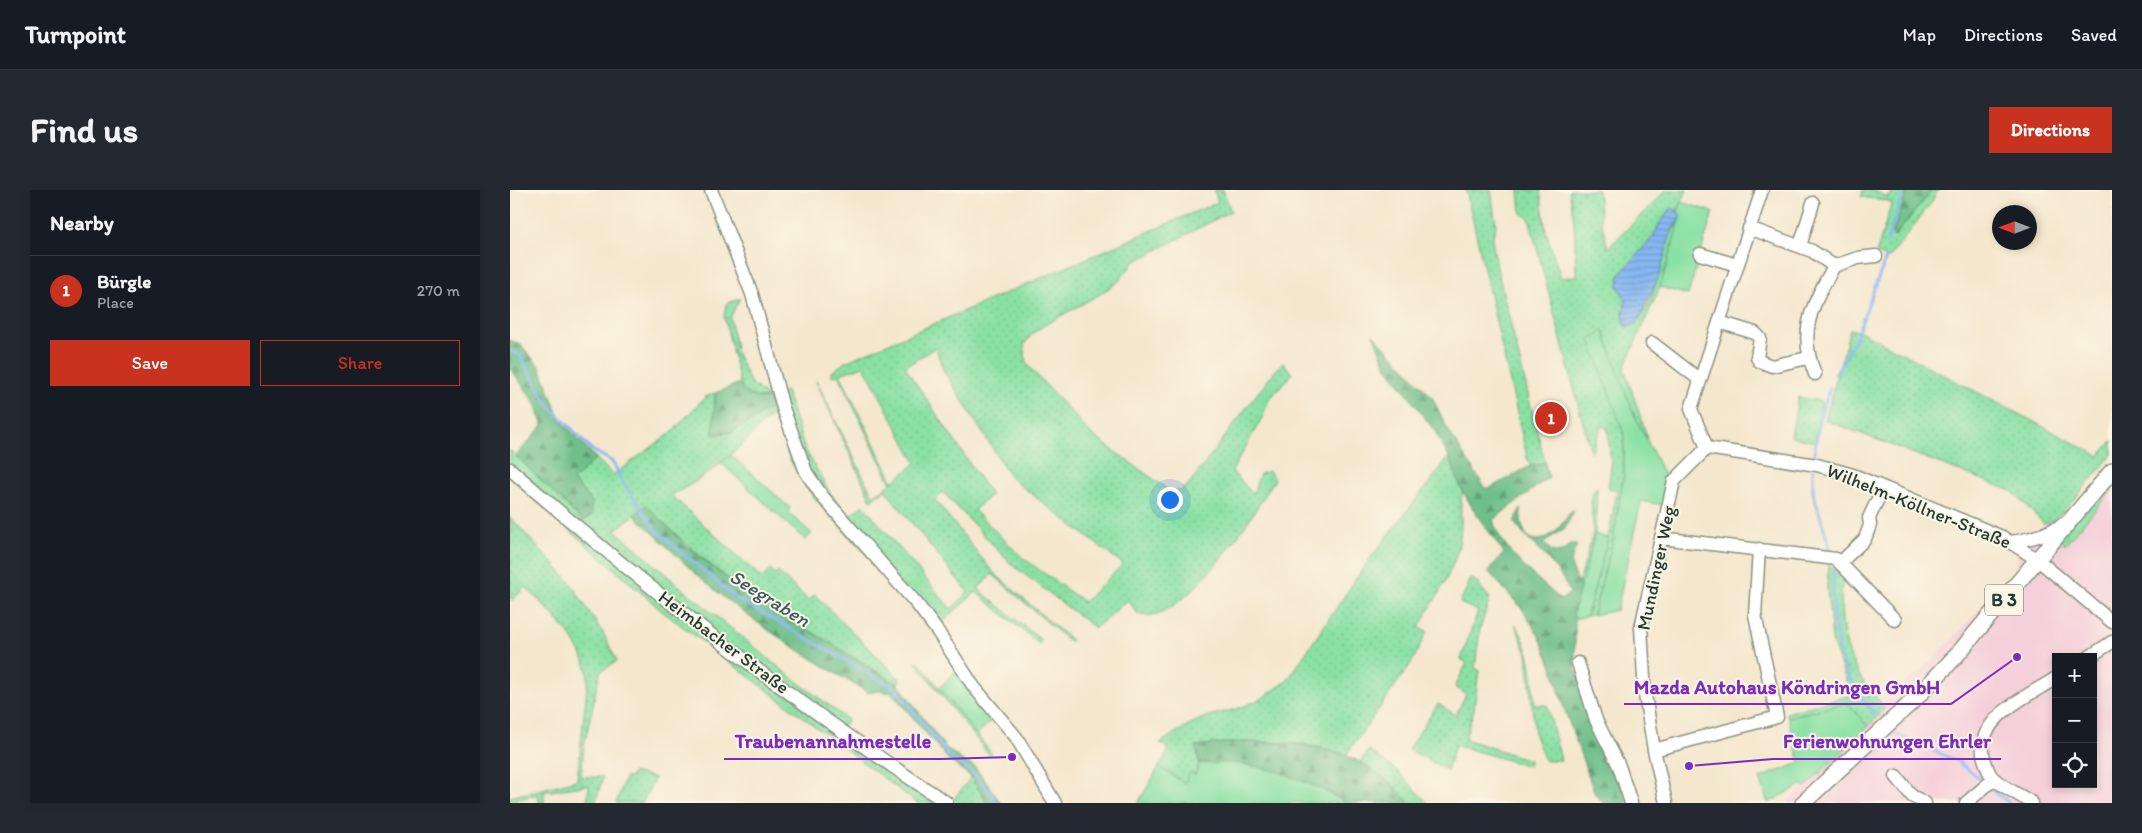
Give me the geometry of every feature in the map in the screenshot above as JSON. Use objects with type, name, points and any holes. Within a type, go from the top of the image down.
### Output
[{"type":"main road","name":"B 3","points":[[1802,803],[1934,680],[2112,471]]},
{"type":"street","points":[[711,190],[752,294],[783,408],[806,472],[822,496],[917,604],[974,687],[1016,737],[1055,803]]},
{"type":"street","points":[[1707,448],[1690,409],[1762,190]]},
{"type":"street","points":[[1800,246],[1813,203]]},
{"type":"street","points":[[1749,228],[1812,251],[1834,266]]},
{"type":"street","points":[[1700,254],[1737,265]]},
{"type":"street","points":[[1815,374],[1808,358],[1806,340],[1812,307],[1834,266],[1858,258],[1876,256]]},
{"type":"street","points":[[1719,322],[1755,333],[1760,338],[1757,357],[1759,361],[1772,366],[1808,358]]},
{"type":"street","points":[[1652,343],[1700,380]]},
{"type":"street","name":"Wilhelm-Köllner-Straße","points":[[1707,448],[1817,465],[1853,474],[2011,542],[2038,560],[2112,622]]},
{"type":"street","name":"Mundinger Weg","points":[[1666,803],[1654,750],[1646,695],[1641,626],[1674,481],[1707,448]]},
{"type":"street","name":"Heimbacher Straße","points":[[510,469],[585,535],[749,663],[888,764],[947,803]]},
{"type":"street","points":[[1840,562],[1865,539],[1870,525],[1869,518],[1882,488]]},
{"type":"street","points":[[2011,542],[2048,534],[2073,518]]},
{"type":"street","points":[[1661,538],[1836,559],[1895,620]]},
{"type":"street","points":[[1654,750],[1777,716],[1755,614],[1759,549]]},
{"type":"street","points":[[2095,653],[2112,642]]},
{"type":"street","points":[[1578,663],[1596,720],[1619,766],[1631,803]]},
{"type":"street","points":[[2032,803],[1994,779],[1988,771],[1983,753],[1984,738],[1989,726],[2006,710],[2052,681]]},
{"type":"street","points":[[1896,776],[1912,796],[1925,803]]},
{"type":"street","points":[[1966,803],[1994,779]]},
{"type":"shaded area","points":[[2112,490],[2112,803],[1786,803],[1881,714],[1897,688],[1922,671],[2016,570],[2019,555],[2044,524],[2055,519],[2066,508],[2077,517],[2065,545]]},
{"type":"green space","points":[[1214,190],[1223,190],[1231,211],[1134,262],[1119,281],[1100,294],[1043,326],[1032,334],[1024,345],[1026,362],[1031,369],[1092,435],[1170,491],[1181,491],[1188,485],[1283,362],[1292,374],[1269,400],[1262,418],[1232,471],[1253,494],[1260,474],[1269,471],[1275,479],[1239,535],[1223,556],[1190,592],[1173,606],[1155,615],[1143,615],[1138,614],[1128,600],[1095,628],[1010,563],[943,492],[935,500],[993,572],[1072,641],[1070,642],[992,574],[978,589],[1041,640],[1039,644],[976,592],[939,625],[914,607],[814,498],[791,462],[775,415],[783,408],[780,394],[786,391],[805,449],[830,493],[849,516],[863,505],[951,609],[968,592],[885,490],[871,500],[816,381],[873,496],[891,484],[838,375],[832,376],[832,372],[845,362],[1218,202]],"holes":[[[936,347],[943,370],[1012,479],[1123,564],[1084,602],[1023,558],[974,510],[991,495],[905,367]],[[864,366],[916,463],[893,482],[840,374]]]},
{"type":"green space","points":[[1466,190],[1491,190],[1496,226],[1492,240],[1497,268],[1545,463],[1530,466],[1527,457]]},
{"type":"green space","points":[[1519,190],[1540,190],[1546,232],[1561,278],[1576,276],[1574,221],[1569,190],[1598,190],[1601,221],[1608,248],[1666,190],[1687,190],[1678,211],[1671,208],[1659,224],[1654,236],[1620,274],[1618,285],[1626,301],[1623,315],[1631,326],[1648,305],[1668,242],[1681,217],[1660,287],[1624,368],[1648,439],[1628,402],[1603,330],[1611,396],[1624,433],[1624,473],[1613,540],[1593,615],[1587,616],[1608,538],[1617,491],[1608,489],[1611,467],[1608,430],[1602,425],[1591,453],[1529,218],[1521,214]]},
{"type":"green space","points":[[1863,190],[1873,190],[1886,197],[1892,194],[1892,190],[1908,190],[1892,235],[1894,237],[1932,190],[1938,190],[1931,203],[1889,258],[1876,254],[1891,205],[1889,201],[1861,197]]},
{"type":"green space","points":[[1908,190],[1932,190],[1894,237],[1894,230]]},
{"type":"green space","points":[[1682,202],[1713,212],[1688,295],[1660,287],[1681,217],[1678,211]]},
{"type":"green space","points":[[740,298],[730,318],[737,354],[750,382],[769,398],[755,397],[748,394],[740,383],[724,316],[726,304]]},
{"type":"green space","points":[[1850,329],[1862,332],[2099,456],[2112,441],[2112,455],[2071,503],[2055,519],[2044,524],[2012,491],[1825,420]]},
{"type":"green space","points":[[1603,330],[1633,412],[1668,485],[1664,505],[1641,501],[1617,610],[1593,615],[1613,540],[1624,473],[1624,434],[1590,340]]},
{"type":"green space","points":[[1373,334],[1432,397],[1448,430],[1485,488],[1490,488],[1530,466],[1545,463],[1549,477],[1493,520],[1504,543],[1512,554],[1561,600],[1570,593],[1563,579],[1549,560],[1523,534],[1514,522],[1521,508],[1522,523],[1527,535],[1531,539],[1544,539],[1560,526],[1572,510],[1574,511],[1565,528],[1543,543],[1552,551],[1558,553],[1568,548],[1571,543],[1577,546],[1571,563],[1581,587],[1573,614],[1575,619],[1575,667],[1628,803],[1603,803],[1595,794],[1564,708],[1553,669],[1540,638],[1523,610],[1488,571],[1504,553],[1476,514],[1461,488],[1449,457],[1434,430],[1386,366]]},
{"type":"green space","points":[[510,340],[520,344],[540,367],[560,420],[596,458],[573,480],[592,502],[591,516],[583,521],[516,456],[543,425],[534,401],[510,368]]},
{"type":"green space","points":[[740,383],[748,394],[755,397],[769,398],[772,408],[732,432],[713,435],[715,393]]},
{"type":"green space","points":[[715,393],[714,435],[772,408],[775,415],[767,419],[722,462],[710,472],[671,495],[762,578],[770,570],[776,575],[778,572],[808,600],[815,595],[900,679],[898,684],[814,637],[753,598],[700,556],[646,506],[615,530],[678,585],[786,673],[848,720],[838,733],[935,803],[917,803],[662,611],[510,478],[510,450],[583,520],[587,496],[573,480],[596,458],[613,475],[671,433],[705,397]]},
{"type":"green space","points":[[1798,397],[1822,401],[1815,442],[1791,437]]},
{"type":"green space","points":[[731,455],[790,508],[788,512],[812,534],[805,540],[721,463]]},
{"type":"green space","points":[[1449,457],[1463,492],[1461,531],[1454,561],[1419,627],[1427,631],[1412,662],[1346,755],[1291,743],[1234,743],[1196,746],[1199,758],[1197,771],[1185,783],[1159,767],[1169,750],[1160,743],[1188,725],[1208,716],[1237,709],[1261,699],[1287,681],[1366,564]]},
{"type":"green space","points":[[2112,475],[2112,490],[2065,545],[2059,539]]},
{"type":"green space","points":[[1597,487],[1595,534],[1581,587],[1579,583],[1593,533],[1591,496]]},
{"type":"green space","points":[[646,505],[687,546],[736,586],[898,684],[945,747],[963,761],[975,767],[1001,803],[987,803],[971,777],[949,760],[892,693],[878,691],[868,693],[805,654],[723,597],[686,565],[634,515]]},
{"type":"green space","points":[[510,517],[570,582],[603,633],[617,661],[600,672],[584,746],[581,777],[603,777],[595,803],[587,803],[589,785],[544,792],[544,803],[539,803],[538,794],[510,802],[510,797],[577,780],[588,678],[580,652],[555,617],[526,587],[512,600],[510,597]]},
{"type":"green space","points":[[1595,534],[1608,538],[1587,616],[1575,619],[1573,614]]},
{"type":"green space","points":[[1829,565],[1843,573],[1841,612],[1847,646],[1853,662],[1871,692],[1885,707],[1868,727],[1848,703],[1788,717],[1786,713],[1851,695],[1832,640],[1827,587]]},
{"type":"green space","points":[[1471,578],[1480,584],[1479,586],[1490,598],[1480,629],[1475,668],[1479,670],[1474,709],[1465,739],[1529,760],[1528,766],[1455,745],[1447,770],[1408,749],[1438,704],[1456,715],[1466,694],[1455,687],[1467,663],[1461,659],[1478,611],[1460,603]]},
{"type":"green space","points":[[1515,624],[1521,633],[1528,653],[1535,705],[1547,705],[1561,760],[1545,761],[1535,735],[1527,654]]},
{"type":"green space","points":[[918,661],[992,754],[990,756],[916,663]]},
{"type":"green space","points":[[958,669],[994,717],[977,735],[939,688]]},
{"type":"green space","points":[[1848,703],[1868,727],[1805,787],[1802,785],[1768,803],[1760,778],[1800,763],[1788,717]]},
{"type":"green space","points":[[1236,742],[1286,743],[1331,750],[1371,769],[1390,783],[1409,803],[1347,803],[1328,792],[1246,765],[1200,763],[1195,746]]},
{"type":"green space","points":[[1369,750],[1398,772],[1428,803],[1409,803],[1391,783],[1360,762]]},
{"type":"green space","points":[[1200,763],[1229,763],[1259,767],[1311,785],[1347,803],[1138,803],[1159,767],[1185,783],[1190,772],[1195,775]]},
{"type":"green space","points":[[633,772],[655,778],[642,803],[616,803],[625,778],[630,778]]},
{"type":"green space","points":[[971,777],[987,803],[959,803],[954,799]]},
{"type":"water","points":[[1672,208],[1678,211],[1681,217],[1671,231],[1660,274],[1637,323],[1625,326],[1623,315],[1626,301],[1618,285],[1620,274],[1654,236],[1659,224]]},
{"type":"waterway","points":[[1887,242],[1904,190]]},
{"type":"waterway","points":[[1835,375],[1854,342],[1886,258]]},
{"type":"waterway","name":"Seegraben","points":[[510,351],[519,354],[546,402],[592,450],[610,460],[615,466],[621,480],[657,531],[736,598],[896,689],[949,756],[970,771],[986,787],[997,803]]},
{"type":"waterway","points":[[1814,454],[1820,417],[1830,388]]},
{"type":"waterway","points":[[1813,469],[1813,492],[1831,552]]},
{"type":"waterway","points":[[1834,571],[1833,610],[1838,648],[1852,683],[1876,714]]},
{"type":"waterway","points":[[1896,734],[1957,761],[1980,779]]},
{"type":"waterway","points":[[1991,789],[2009,803]]},
{"type":"place","name":"Bürgle","points":[[1551,418]]},
{"type":"place","name":"Mazda Autohaus Köndringen GmbH","points":[[2017,657]]},
{"type":"place","name":"Traubenannahmestelle","points":[[1012,757]]},
{"type":"place","name":"Ferienwohnungen Ehrler","points":[[1689,766]]}]
